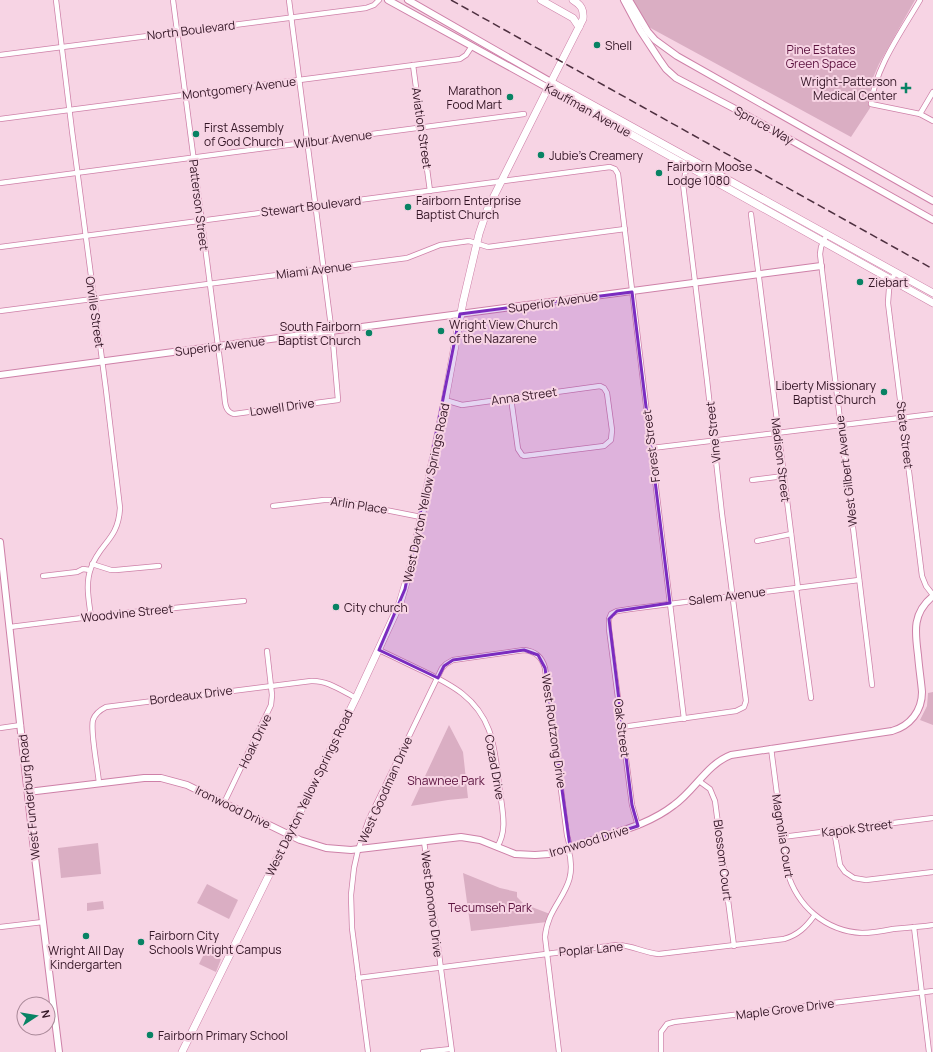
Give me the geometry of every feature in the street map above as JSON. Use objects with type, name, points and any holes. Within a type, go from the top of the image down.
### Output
[{"type":"main road","points":[[541,0],[573,18],[579,27]]},
{"type":"main road","name":"West Dayton Yellow Springs Road","points":[[182,1052],[356,698],[400,603],[405,589],[421,517],[445,400],[460,314],[477,243],[487,210],[583,19],[583,12],[579,4],[573,0]]},
{"type":"main road","name":"Kauffman Avenue","points":[[550,84],[691,158],[933,293]]},
{"type":"main road","name":"Kauffman Avenue","points":[[550,84],[687,165],[933,303]]},
{"type":"street","name":"Orville Street","points":[[56,0],[119,498],[119,517],[117,527],[112,537],[98,554],[90,570],[87,591],[91,617]]},
{"type":"street","name":"Patterson Street","points":[[173,0],[200,221],[227,410]]},
{"type":"street","points":[[289,0],[332,331]]},
{"type":"street","name":"North Boulevard","points":[[0,55],[369,8],[379,0]]},
{"type":"street","name":"Kauffman Avenue","points":[[388,0],[472,46],[550,84]]},
{"type":"street","name":"Kauffman Avenue","points":[[408,0],[550,84]]},
{"type":"street","name":"Spruce Way","points":[[624,0],[640,30],[659,59],[669,72],[676,78],[739,111],[933,220]]},
{"type":"street","name":"Spruce Way","points":[[630,0],[648,32],[655,40],[677,56],[933,201]]},
{"type":"street","points":[[920,0],[879,73],[873,90],[871,104],[920,114],[933,121]]},
{"type":"street","name":"Montgomery Avenue","points":[[0,119],[460,59],[466,55],[472,46]]},
{"type":"street","name":"Aviation Street","points":[[413,65],[430,191]]},
{"type":"street","points":[[920,114],[933,92]]},
{"type":"street","name":"Wilbur Avenue","points":[[0,183],[524,114]]},
{"type":"street","name":"Vine Street","points":[[684,719],[736,711],[744,707],[746,699],[722,514],[683,184],[687,165],[691,158]]},
{"type":"street","name":"Stewart Boulevard","points":[[0,247],[610,167],[615,169],[618,174]]},
{"type":"street","name":"Forest Street","points":[[618,174],[684,719]]},
{"type":"street","name":"Madison Street","points":[[751,214],[811,698]]},
{"type":"street","name":"Miami Avenue","points":[[0,311],[407,258],[432,248],[469,241],[488,247],[625,229]]},
{"type":"street","name":"West Gilbert Avenue","points":[[827,234],[820,254],[821,266],[872,685]]},
{"type":"street","name":"Superior Avenue","points":[[0,375],[821,266]]},
{"type":"street","name":"State Street","points":[[895,272],[889,289],[888,303],[922,576],[926,586],[933,596]]},
{"type":"street","name":"Lowell Drive","points":[[227,410],[234,414],[338,400],[336,362],[332,331]]},
{"type":"street","name":"Anna Street","points":[[445,400],[462,405],[590,386],[602,387],[607,393],[612,438],[609,443],[604,446],[528,456],[522,455],[518,449],[511,398]]},
{"type":"street","points":[[652,448],[933,414]]},
{"type":"street","points":[[752,480],[784,476]]},
{"type":"street","name":"Arlin Place","points":[[273,506],[335,500],[421,517]]},
{"type":"street","points":[[758,541],[791,534]]},
{"type":"street","name":"West Funderburg Road","points":[[0,542],[3,590],[10,627],[59,1052]]},
{"type":"street","points":[[92,564],[111,570],[159,566]]},
{"type":"street","points":[[43,576],[77,572],[83,569],[90,570]]},
{"type":"street","name":"Salem Avenue","points":[[609,629],[609,619],[611,614],[615,612],[670,603],[859,580]]},
{"type":"street","name":"Ironwood Drive","points":[[28,792],[144,778],[162,778],[187,785],[289,835],[312,845],[326,848],[340,850],[359,849],[465,837],[480,840],[515,854],[549,854],[638,826],[657,817],[676,804],[716,763],[726,757],[771,748],[892,731],[901,728],[909,722],[918,710],[922,695],[915,634],[916,623],[922,607],[933,596]]},
{"type":"street","name":"Woodvine Street","points":[[10,627],[244,601]]},
{"type":"street","name":"Oak Street","points":[[609,629],[632,805],[638,826]]},
{"type":"street","name":"Cozad Drive","points":[[379,650],[438,678],[459,690],[470,699],[480,711],[490,731],[494,748],[504,826],[503,837],[498,847]]},
{"type":"street","name":"West Routzong Drive","points":[[438,678],[446,664],[459,658],[524,650],[534,652],[541,658],[545,668],[571,862],[570,878],[565,893],[552,911],[547,922],[545,937],[559,1052]]},
{"type":"street","name":"Hoak Drive","points":[[224,803],[270,710],[272,699],[266,651]]},
{"type":"street","name":"West Goodman Drive","points":[[368,1052],[352,928],[352,879],[359,849],[372,814],[438,678]]},
{"type":"street","name":"Bordeaux Drive","points":[[99,783],[92,725],[96,715],[101,709],[109,706],[318,681],[356,698]]},
{"type":"street","points":[[622,727],[684,719]]},
{"type":"street","points":[[0,728],[21,725]]},
{"type":"street","name":"Magnolia Court","points":[[771,748],[786,867],[792,888],[803,904],[814,916],[827,924],[855,932],[868,933],[933,925]]},
{"type":"street","name":"Blossom Court","points":[[699,781],[710,789],[715,801],[734,946]]},
{"type":"street","name":"Kapok Street","points":[[782,837],[933,818]]},
{"type":"street","points":[[834,830],[840,865],[845,872],[854,878],[866,880],[933,872]]},
{"type":"street","name":"West Bonomo Drive","points":[[424,841],[451,1050]]},
{"type":"street","name":"Poplar Lane","points":[[358,978],[617,945],[630,946],[648,953],[660,954],[734,946],[789,938],[803,930],[814,916]]},
{"type":"street","points":[[0,927],[43,922]]},
{"type":"street","points":[[914,927],[929,1052]]},
{"type":"street","name":"Maple Grove Drive","points":[[661,1052],[660,1032],[667,1024],[674,1022],[933,991]]},
{"type":"street","points":[[423,1052],[451,1050]]},
{"type":"highlighted area","points":[[632,292],[670,603],[617,611],[609,619],[632,805],[638,826],[570,847],[545,668],[538,655],[524,650],[453,660],[444,666],[438,678],[379,650],[405,589],[460,314]]},
{"type":"green space","name":"Pine Estates Green Space","points":[[632,0],[915,0],[879,64],[872,80],[869,100],[870,108],[851,137],[645,25]]},
{"type":"green space","points":[[933,692],[933,725],[920,720],[927,706],[928,693]]},
{"type":"green space","name":"Shawnee Park","points":[[449,725],[463,752],[468,798],[411,806]]},
{"type":"green space","points":[[98,843],[101,874],[61,878],[58,848]]},
{"type":"green space","name":"Tecumseh Park","points":[[463,873],[500,888],[517,892],[517,897],[524,904],[550,914],[547,922],[471,931]]},
{"type":"green space","points":[[207,884],[238,900],[229,919],[197,903]]},
{"type":"green space","points":[[103,901],[104,909],[87,911],[87,903]]},
{"type":"green space","points":[[205,952],[221,959],[216,972],[199,964]]},
{"type":"railway","points":[[451,0],[933,269]]},
{"type":"place","name":"Shell","points":[[597,45]]},
{"type":"place","name":"Wright-Patterson Medical Center","points":[[906,88]]},
{"type":"place","name":"Marathon Food Mart","points":[[510,97]]},
{"type":"place","name":"First Assembly of God Church","points":[[196,134]]},
{"type":"place","name":"Jubie’s Creamery","points":[[541,155]]},
{"type":"place","name":"Fairborn Moose Lodge 1080","points":[[659,173]]},
{"type":"place","name":"Fairborn Enterprise Baptist Church","points":[[408,207]]},
{"type":"place","name":"Ziebart","points":[[860,282]]},
{"type":"place","name":"Wright View Church of the Nazarene","points":[[441,331]]},
{"type":"place","name":"South Fairborn Baptist Church","points":[[369,333]]},
{"type":"place","name":"Liberty Missionary Baptist Church","points":[[884,392]]},
{"type":"place","name":"City church","points":[[336,607]]},
{"type":"place","name":"Wright All Day Kindergarten","points":[[86,936]]},
{"type":"place","name":"Fairborn City Schools Wright Campus","points":[[141,942]]},
{"type":"place","name":"Fairborn Primary School","points":[[150,1035]]}]
